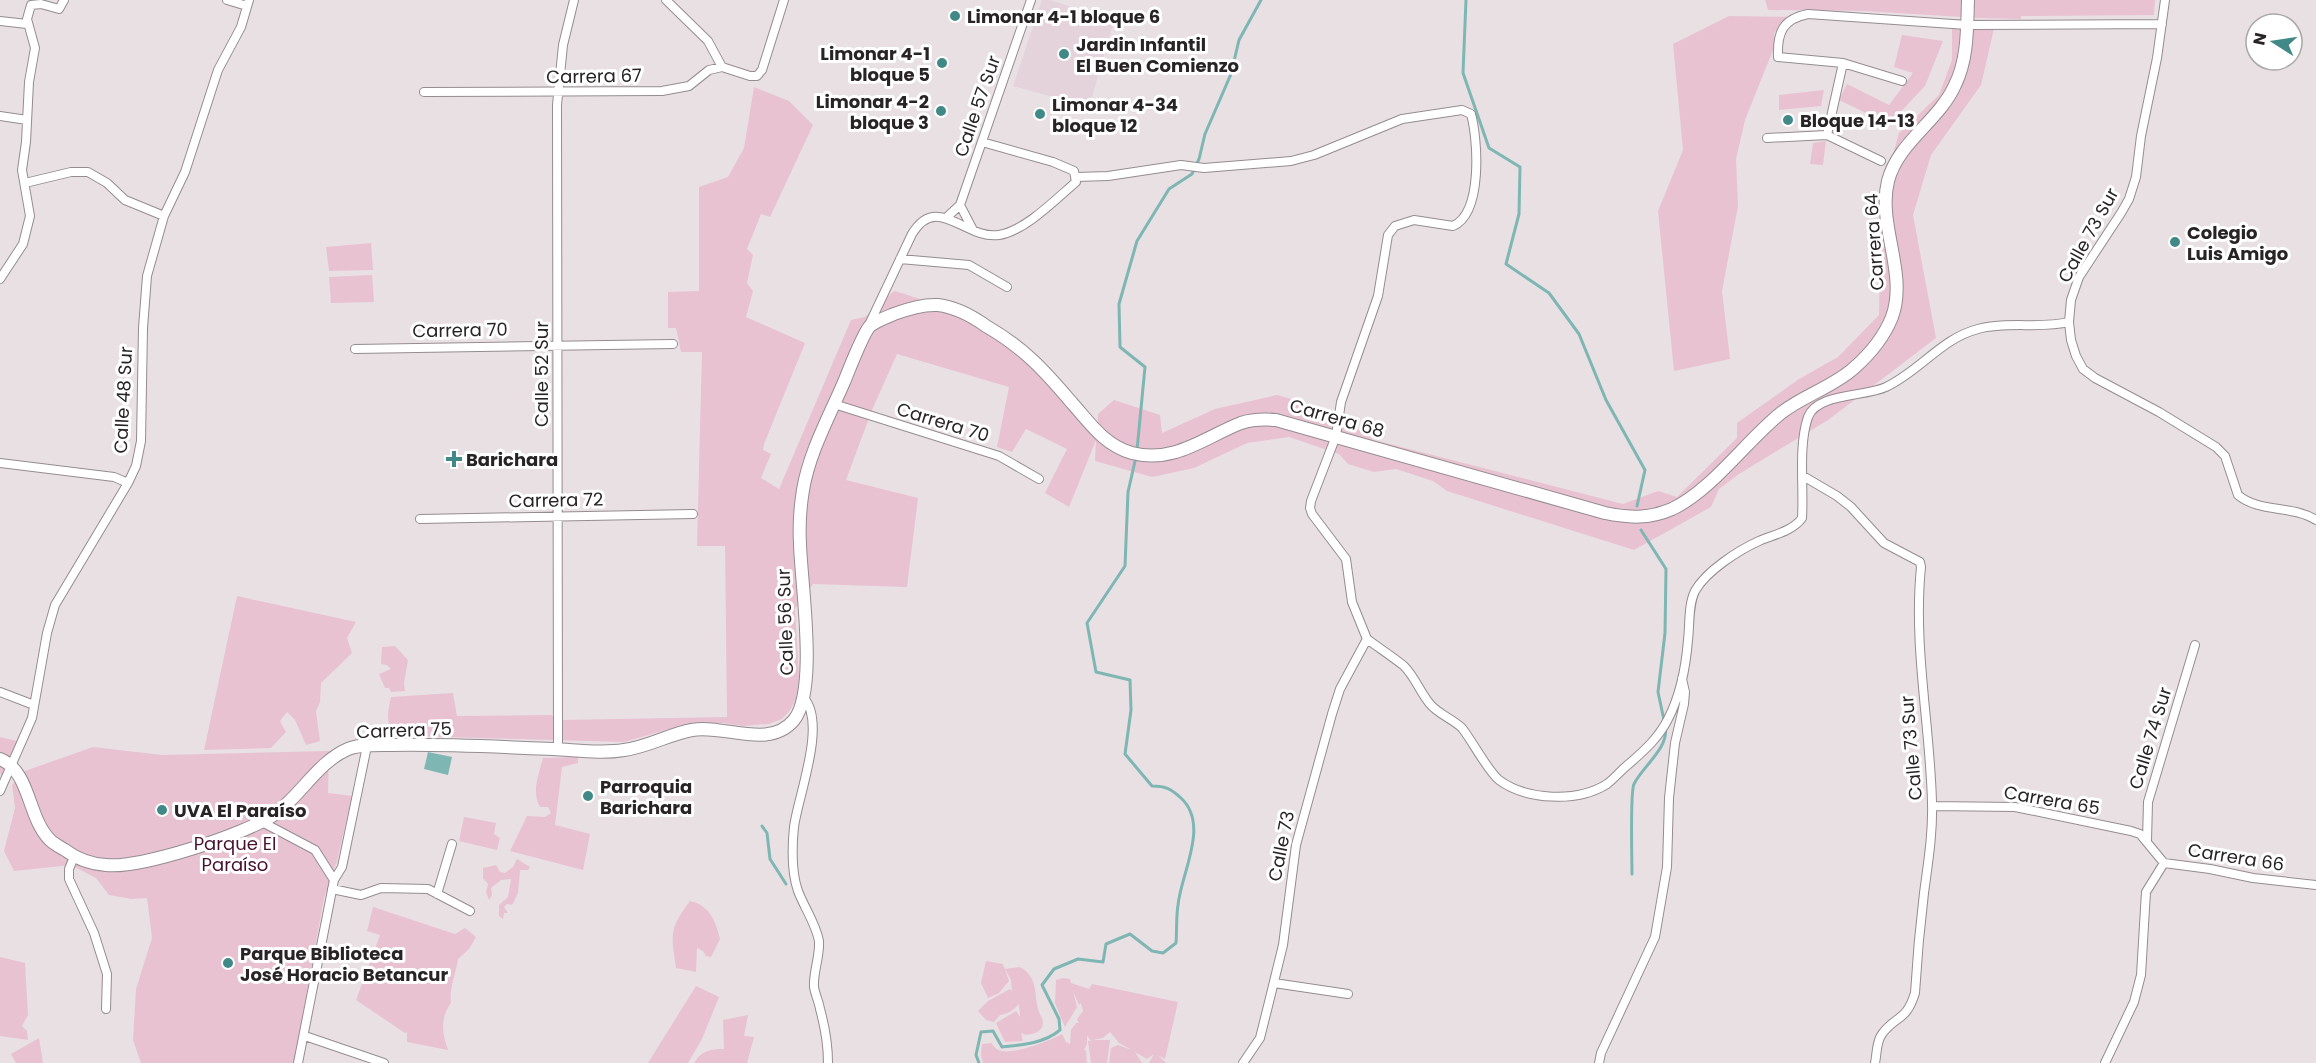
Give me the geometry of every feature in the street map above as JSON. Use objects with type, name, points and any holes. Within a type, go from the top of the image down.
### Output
[{"type":"street","points":[[0,279],[19,252],[27,235],[30,216],[22,170],[29,82],[35,48],[34,39],[27,24],[27,12],[31,4],[59,9],[64,0]]},
{"type":"street","points":[[227,0],[248,3]]},
{"type":"street","name":"Calle 52 Sur","points":[[558,750],[557,93],[563,45],[574,0]]},
{"type":"street","points":[[666,0],[708,41],[722,67],[750,76],[758,76],[762,70],[783,0]]},
{"type":"street","name":"Calle 57 Sur","points":[[946,218],[960,205],[1031,0]]},
{"type":"street","name":"Carrera 64","points":[[1753,437],[1783,412],[1852,369],[1869,353],[1884,333],[1892,316],[1896,299],[1893,252],[1886,206],[1888,182],[1897,160],[1945,102],[1955,85],[1962,65],[1968,0]]},
{"type":"street","name":"Calle 73 Sur","points":[[2069,322],[2071,300],[2079,277],[2121,213],[2134,184],[2162,24],[2164,0]]},
{"type":"street","name":"Calle 48 Sur","points":[[0,791],[5,761],[32,718],[46,633],[55,605],[136,466],[141,441],[145,289],[164,216],[185,172],[218,69],[241,27],[248,3]]},
{"type":"street","points":[[1902,81],[1843,63],[1778,57],[1777,43],[1783,28],[1794,17],[1808,14],[1967,25],[2162,24]]},
{"type":"street","points":[[0,21],[27,24]]},
{"type":"street","points":[[1827,135],[1843,63]]},
{"type":"street","name":"Carrera 67","points":[[424,92],[662,91],[689,86],[709,70],[722,67]]},
{"type":"street","points":[[1076,177],[1107,176],[1190,166],[1203,168],[1291,160],[1314,155],[1402,119],[1462,110],[1471,114],[1476,145],[1475,182],[1465,217],[1453,226],[1425,220],[1403,222],[1395,226],[1388,235],[1378,296],[1341,402],[1336,436],[1310,508],[1346,559],[1352,602],[1367,639],[1404,667],[1420,686],[1430,705],[1460,726],[1496,778],[1514,789],[1545,796],[1567,796],[1596,790],[1607,784],[1643,752],[1661,730],[1673,707],[1681,676],[1694,592],[1731,557],[1799,522],[1802,518],[1804,443],[1808,416],[1821,403],[1886,387],[1920,367],[1953,339],[1978,329],[2069,322],[2076,356],[2084,369],[2095,378],[2159,412],[2216,447],[2225,456],[2241,498],[2259,505],[2308,515],[2316,520]]},
{"type":"street","points":[[0,117],[27,120]]},
{"type":"street","points":[[1767,138],[1827,135],[1881,162]]},
{"type":"street","points":[[946,218],[974,231],[997,236],[1011,231],[1046,209],[1076,182],[1074,171],[1053,162],[982,142]]},
{"type":"street","points":[[25,183],[71,172],[88,172],[107,183],[125,201],[164,216]]},
{"type":"street","points":[[960,205],[974,231]]},
{"type":"street","name":"Calle 56 Sur","points":[[828,1063],[828,1042],[814,985],[819,960],[819,940],[797,889],[792,858],[795,826],[810,762],[812,740],[811,712],[804,698],[805,622],[800,542],[803,489],[808,469],[834,404],[918,224],[931,216],[946,218]]},
{"type":"street","points":[[900,260],[969,266],[1007,286]]},
{"type":"street","name":"Carrera 68","points":[[868,328],[896,313],[931,304],[970,316],[1011,341],[1035,361],[1107,442],[1128,452],[1152,456],[1164,455],[1198,445],[1240,423],[1262,419],[1284,420],[1605,513],[1636,518],[1671,509],[1690,499],[1753,437]]},
{"type":"street","name":"Carrera 70","points":[[355,348],[673,344]]},
{"type":"street","name":"Carrera 70","points":[[834,404],[999,456],[1039,479]]},
{"type":"street","points":[[0,462],[114,477],[128,483]]},
{"type":"street","name":"Calle 73 Sur","points":[[1803,476],[1851,507],[1884,543],[1920,562],[1920,658],[1932,806],[1915,993],[1904,1016],[1881,1035],[1875,1063]]},
{"type":"street","name":"Carrera 72","points":[[420,519],[693,514]]},
{"type":"street","name":"Calle 73","points":[[1243,1063],[1260,1038],[1274,983],[1283,945],[1291,878],[1303,814],[1338,697],[1367,639]]},
{"type":"street","name":"Calle 74 Sur","points":[[2146,841],[2148,802],[2195,645]]},
{"type":"street","points":[[1599,1063],[1601,1053],[1654,941],[1658,926],[1667,867],[1675,743],[1684,704],[1685,692],[1681,676]]},
{"type":"street","points":[[0,692],[34,705]]},
{"type":"street","name":"Carrera 75","points":[[5,761],[20,778],[48,839],[74,857],[103,865],[126,866],[200,845],[262,822],[295,796],[328,762],[350,748],[444,745],[622,751],[694,729],[724,729],[765,735],[784,729],[791,724],[804,698]]},
{"type":"street","points":[[298,1063],[333,884],[342,867],[367,746]]},
{"type":"street","name":"Carrera 65","points":[[1932,806],[2015,807],[2131,831],[2140,834],[2156,853]]},
{"type":"street","points":[[262,822],[315,850],[325,863],[333,884],[361,894],[381,888],[428,889],[470,911]]},
{"type":"street","points":[[437,894],[452,844]]},
{"type":"street","name":"Carrera 66","points":[[2156,853],[2164,863],[2275,881],[2316,885]]},
{"type":"street","points":[[74,857],[69,869],[69,879],[94,933],[107,974],[106,1009]]},
{"type":"street","points":[[2105,1063],[2134,1002],[2141,975],[2146,892],[2164,863]]},
{"type":"street","points":[[1274,983],[1348,994]]},
{"type":"street","points":[[305,1036],[384,1063]]},
{"type":"shaded area","name":"Jardin Infantil El Buen Comienzo","points":[[1042,0],[1050,0],[1114,21],[1089,107],[1013,86]]},
{"type":"green space","points":[[1765,0],[2155,0],[2154,15],[2021,16],[2021,19],[1864,11],[1768,10]]},
{"type":"green space","points":[[1729,16],[1788,17],[1774,33],[1775,45],[1745,120],[1736,159],[1738,206],[1722,291],[1730,359],[1674,371],[1658,211],[1683,150],[1673,44]]},
{"type":"green space","points":[[1952,19],[1996,20],[1981,85],[1931,155],[1913,215],[1936,338],[1828,420],[1739,474],[1719,489],[1711,507],[1634,550],[1447,491],[1433,481],[1396,469],[1374,472],[1348,464],[1339,454],[1289,437],[1247,443],[1194,468],[1152,477],[1095,461],[1096,440],[1069,507],[1045,493],[1067,449],[1026,429],[1012,452],[997,447],[1009,387],[897,354],[872,410],[846,480],[918,498],[907,587],[813,584],[795,609],[798,696],[782,719],[769,724],[742,726],[723,723],[683,725],[624,742],[406,736],[394,735],[391,730],[388,716],[391,697],[453,693],[457,716],[551,715],[562,720],[727,717],[725,546],[697,546],[702,352],[681,352],[676,328],[668,328],[668,292],[699,291],[699,187],[728,177],[744,148],[754,87],[789,101],[813,125],[770,217],[761,214],[747,249],[753,255],[747,283],[753,291],[746,317],[805,343],[764,444],[763,450],[771,454],[761,478],[779,489],[851,320],[865,317],[894,291],[947,310],[997,338],[1045,377],[1097,434],[1098,414],[1114,400],[1160,415],[1162,433],[1215,409],[1277,395],[1329,410],[1374,440],[1623,504],[1658,491],[1677,497],[1737,438],[1737,423],[1799,379],[1838,357],[1879,315],[1881,196],[1899,133],[1939,95],[1952,60]]},
{"type":"green space","points":[[1902,35],[1943,41],[1925,86],[1889,124],[1839,100],[1847,84],[1889,105],[1913,73],[1894,67]]},
{"type":"green space","points":[[1824,90],[1821,106],[1779,110],[1779,95]]},
{"type":"green space","points":[[1826,141],[1823,165],[1810,164],[1813,143]]},
{"type":"green space","points":[[371,243],[373,270],[329,271],[326,247]]},
{"type":"green space","points":[[372,275],[374,302],[331,303],[329,277]]},
{"type":"green space","points":[[237,596],[356,622],[347,638],[352,653],[321,683],[320,702],[316,711],[320,741],[306,745],[295,720],[287,712],[280,721],[286,732],[271,748],[204,750]]},
{"type":"green space","points":[[395,646],[408,660],[405,691],[391,692],[389,688],[385,688],[379,674],[391,669],[381,664],[382,647]]},
{"type":"green space","points":[[0,737],[17,741],[3,776],[0,774]]},
{"type":"green space","name":"Parque El Paraíso","points":[[93,747],[162,755],[329,751],[328,793],[352,796],[337,861],[324,898],[294,1063],[141,1063],[133,1040],[136,989],[152,938],[147,898],[132,899],[109,895],[96,878],[71,865],[14,871],[4,851],[15,808],[12,785],[25,771]]},
{"type":"green space","points":[[578,757],[578,763],[562,767],[555,825],[590,834],[583,870],[510,851],[527,816],[545,817],[551,813],[548,807],[540,807],[536,795],[543,758]]},
{"type":"green space","points":[[464,817],[496,823],[494,834],[500,838],[497,850],[459,841]]},
{"type":"green space","points":[[517,859],[530,867],[528,870],[520,870],[518,893],[512,905],[507,904],[504,907],[508,913],[504,913],[503,919],[499,916],[499,905],[508,897],[511,879],[501,880],[491,888],[492,895],[489,900],[486,892],[488,884],[483,878],[483,868],[496,865],[500,872],[505,873],[513,867]]},
{"type":"green space","points":[[690,901],[702,906],[711,915],[720,939],[711,957],[706,956],[697,948],[696,972],[676,968],[673,947],[675,926]]},
{"type":"green space","points":[[373,907],[455,934],[465,928],[476,937],[469,949],[458,959],[451,1003],[444,1020],[443,1032],[448,1050],[407,1042],[407,1032],[405,1033],[356,1000],[380,935],[367,931]]},
{"type":"green space","points":[[0,957],[25,963],[28,1015],[22,1026],[27,1031],[28,1040],[0,1036]]},
{"type":"green space","points":[[986,961],[1003,964],[1009,981],[999,993],[988,998],[981,983]]},
{"type":"green space","points":[[1020,967],[1033,980],[1043,1024],[1041,1029],[1035,1033],[1026,1035],[1021,1033],[1023,1041],[1005,1042],[996,1023],[1016,1011],[1020,1017],[1019,1004],[1006,1014],[1000,1015],[994,1022],[986,1020],[978,1011],[988,1001],[1010,989],[1012,992],[1011,980],[1005,969]]},
{"type":"green space","points":[[1070,979],[1071,983],[1089,989],[1092,984],[1178,1002],[1165,1059],[1158,1055],[1166,1063],[1149,1063],[1154,1054],[1147,1059],[1135,1052],[1142,1063],[1109,1063],[1111,1048],[1118,1045],[1132,1050],[1119,1043],[1110,1032],[1103,1038],[1093,1040],[1110,1040],[1107,1063],[1091,1063],[1088,1041],[1091,1041],[1087,1035],[1084,1050],[1087,1063],[983,1063],[982,1044],[991,1043],[998,1050],[1012,1051],[1040,1044],[1062,1034],[1066,1042],[1070,1044],[1071,1030],[1076,1023],[1079,1023],[1077,1019],[1083,1011],[1073,991],[1077,1007],[1065,1027],[1055,1003],[1056,980]]},
{"type":"green space","points":[[696,986],[719,997],[702,1039],[688,1063],[648,1063]]},
{"type":"green space","points":[[748,1015],[744,1036],[754,1037],[747,1063],[694,1063],[706,1051],[724,1049],[723,1020]]},
{"type":"green space","points":[[39,1038],[43,1063],[16,1063],[11,1054]]},
{"type":"water","points":[[428,752],[452,757],[448,775],[424,769]]},
{"type":"waterway","points":[[1137,450],[1145,367],[1120,347],[1119,304],[1137,241],[1169,189],[1192,174],[1199,159],[1205,134],[1231,74],[1239,40],[1261,0]]},
{"type":"waterway","points":[[1466,0],[1463,73],[1489,148],[1520,167],[1519,214],[1506,264],[1549,293],[1579,334],[1606,400],[1645,470],[1637,506]]},
{"type":"waterway","points":[[979,1063],[976,1055],[981,1032],[993,1031],[1002,1047],[1040,1041],[1060,1030],[1059,1019],[1042,985],[1054,969],[1078,959],[1103,962],[1106,944],[1130,934],[1152,951],[1163,953],[1176,943],[1178,905],[1192,850],[1193,822],[1189,809],[1181,798],[1168,789],[1152,786],[1125,754],[1131,710],[1130,680],[1096,672],[1087,623],[1125,566],[1128,492],[1136,457]]},
{"type":"waterway","points":[[1641,530],[1666,569],[1665,633],[1658,692],[1664,720]]},
{"type":"waterway","points":[[1632,874],[1634,784],[1663,742],[1665,727]]},
{"type":"waterway","points":[[762,826],[767,833],[770,859],[786,884]]},
{"type":"place","name":"Limonar 4-1 bloque 6","points":[[955,16]]},
{"type":"place","name":"Jardin Infantil El Buen Comienzo","points":[[1064,54]]},
{"type":"place","name":"Limonar 4-1 bloque 5","points":[[942,63]]},
{"type":"place","name":"Limonar 4-2 bloque 3","points":[[941,111]]},
{"type":"place","name":"Limonar 4-34 bloque 12","points":[[1040,114]]},
{"type":"place","name":"Bloque 14-13","points":[[1788,120]]},
{"type":"place","name":"Colegio Luis Amigo","points":[[2175,242]]},
{"type":"place","name":"Barichara","points":[[454,459]]},
{"type":"place","name":"Parroquia Barichara","points":[[588,796]]},
{"type":"place","name":"UVA El Paraíso","points":[[162,810]]},
{"type":"place","name":"Parque Biblioteca José Horacio Betancur","points":[[228,963]]}]
